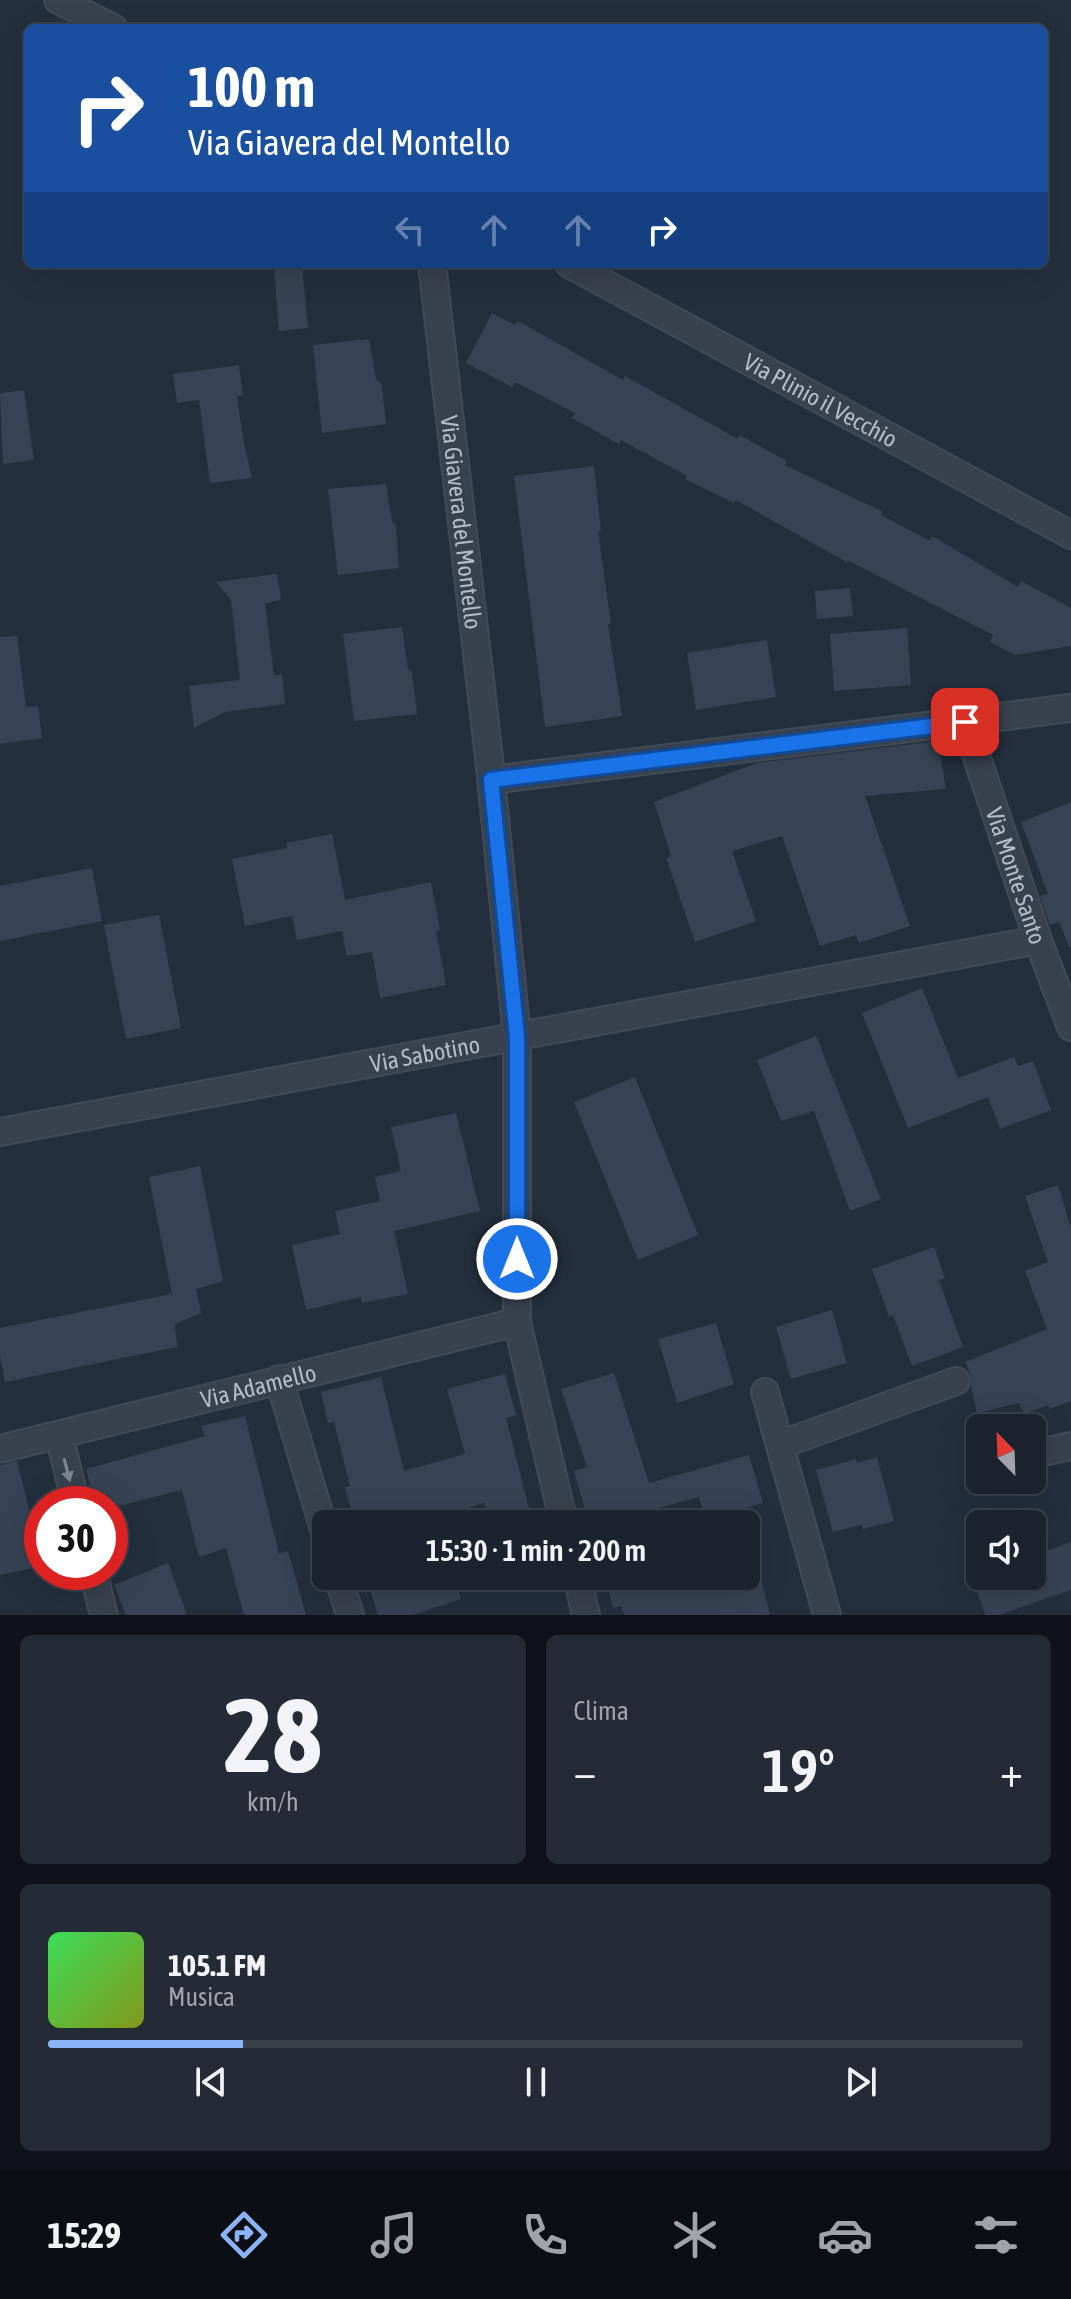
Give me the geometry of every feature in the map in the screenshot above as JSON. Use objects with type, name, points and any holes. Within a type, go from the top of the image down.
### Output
[{"type":"street","points":[[58,0],[105,24]]},
{"type":"street","name":"Via Giavera del Montello","points":[[432,268],[517,1037],[517,1322],[561,1510]]},
{"type":"street","name":"Via Plinio il Vecchio","points":[[576,268],[1071,535]]},
{"type":"street","points":[[491,780],[1071,708]]},
{"type":"street","name":"Via Monte Santo","points":[[965,722],[1038,940],[1071,1027]]},
{"type":"street","name":"Via Sabotino","points":[[0,1132],[1038,940]]},
{"type":"street","name":"Via Adamello","points":[[0,1449],[517,1322]]},
{"type":"street","points":[[279,1379],[318,1510]]},
{"type":"street","points":[[780,1445],[956,1381]]},
{"type":"street","points":[[765,1392],[827,1615]]},
{"type":"street","points":[[59,1435],[72,1486]]},
{"type":"street","points":[[1046,1451],[1071,1446]]},
{"type":"street","points":[[98,1590],[104,1615]]},
{"type":"street","points":[[342,1590],[350,1615]]},
{"type":"street","points":[[580,1590],[586,1615]]},
{"type":"building","points":[[274,268],[302,268],[308,328],[279,331]]},
{"type":"building","points":[[492,313],[515,325],[518,321],[623,380],[625,376],[738,439],[739,435],[787,461],[785,465],[883,512],[881,515],[930,541],[932,536],[1018,587],[1021,581],[1071,608],[1071,646],[1015,655],[990,642],[993,635],[847,560],[848,563],[736,500],[734,503],[685,479],[687,476],[621,440],[619,444],[572,418],[575,413],[515,382],[512,387],[466,363]]},
{"type":"building","points":[[369,339],[376,379],[382,385],[386,424],[322,433],[313,345]]},
{"type":"building","points":[[239,365],[243,395],[237,396],[252,478],[210,483],[199,400],[177,403],[173,374]]},
{"type":"building","points":[[24,390],[34,460],[3,464],[0,393]]},
{"type":"building","points":[[594,466],[601,531],[598,531],[611,624],[608,624],[622,716],[545,727],[514,476]]},
{"type":"building","points":[[386,484],[392,521],[396,526],[399,568],[338,575],[328,489]]},
{"type":"building","points":[[277,574],[281,600],[265,603],[274,676],[282,674],[285,704],[225,712],[194,728],[189,686],[240,680],[231,600],[216,582]]},
{"type":"building","points":[[850,588],[853,616],[817,619],[815,591]]},
{"type":"building","points":[[402,627],[417,714],[354,721],[343,634]]},
{"type":"building","points":[[907,628],[911,685],[834,691],[830,634]]},
{"type":"building","points":[[17,636],[26,707],[38,706],[42,738],[0,744],[0,637]]},
{"type":"building","points":[[767,640],[776,697],[696,710],[687,653]]},
{"type":"building","points":[[938,741],[946,789],[865,796],[910,926],[859,943],[856,935],[820,946],[782,836],[732,851],[756,921],[695,942],[666,858],[671,856],[654,802],[757,763]]},
{"type":"building","points":[[1071,802],[1069,947],[1059,922],[1050,925],[1040,896],[1048,894],[1021,822]]},
{"type":"building","points":[[332,834],[345,900],[431,882],[446,985],[380,998],[372,952],[347,956],[342,931],[297,940],[292,916],[245,926],[232,859],[287,848],[286,843]]},
{"type":"building","points":[[92,868],[102,921],[0,941],[0,886]]},
{"type":"building","points":[[159,915],[181,1028],[126,1039],[104,925]]},
{"type":"building","points":[[922,988],[958,1078],[1014,1057],[1018,1066],[1033,1061],[1051,1110],[1000,1129],[988,1097],[908,1128],[862,1013]]},
{"type":"building","points":[[816,1036],[881,1199],[850,1211],[814,1111],[781,1121],[757,1060]]},
{"type":"building","points":[[635,1077],[698,1235],[638,1260],[574,1102]]},
{"type":"building","points":[[456,1113],[480,1211],[394,1231],[408,1294],[362,1303],[361,1297],[306,1310],[292,1245],[340,1234],[335,1211],[380,1201],[375,1177],[401,1171],[391,1127]]},
{"type":"building","points":[[200,1166],[223,1281],[196,1289],[201,1313],[175,1324],[177,1347],[5,1382],[0,1356],[0,1328],[172,1294],[149,1177]]},
{"type":"building","points":[[1058,1185],[1071,1228],[1071,1401],[1024,1414],[1019,1403],[977,1413],[971,1376],[965,1362],[1047,1329],[1025,1271],[1048,1262],[1025,1196]]},
{"type":"building","points":[[934,1247],[945,1278],[939,1280],[963,1347],[912,1366],[893,1315],[889,1317],[872,1269]]},
{"type":"building","points":[[832,1310],[847,1363],[791,1379],[776,1327]]},
{"type":"building","points":[[716,1323],[734,1384],[677,1403],[658,1339]]},
{"type":"building","points":[[614,1373],[649,1483],[749,1455],[763,1503],[738,1510],[703,1510],[699,1497],[651,1510],[585,1510],[574,1471],[587,1467],[561,1389]]},
{"type":"building","points":[[505,1374],[516,1415],[506,1418],[529,1510],[486,1510],[484,1503],[460,1510],[351,1510],[345,1487],[350,1486],[334,1422],[328,1423],[321,1392],[381,1377],[404,1471],[465,1454],[447,1389]]},
{"type":"building","points":[[245,1416],[279,1554],[288,1551],[306,1615],[244,1615],[226,1548],[199,1557],[182,1490],[128,1504],[128,1486],[90,1486],[86,1469],[205,1436],[201,1426]]},
{"type":"building","points":[[877,1457],[894,1521],[833,1532],[816,1470],[856,1459],[857,1463]]},
{"type":"building","points":[[17,1461],[24,1489],[24,1570],[0,1575],[0,1465]]},
{"type":"building","points":[[1071,1542],[1071,1590],[999,1615],[985,1615],[977,1590],[1046,1590],[1046,1551]]},
{"type":"building","points":[[168,1563],[187,1615],[126,1615],[116,1590],[128,1590],[128,1579]]},
{"type":"building","points":[[760,1574],[770,1615],[624,1615],[621,1606],[613,1608],[608,1590],[760,1590]]},
{"type":"building","points":[[370,1590],[458,1590],[461,1599],[413,1615],[378,1615]]},
{"type":"route","points":[[517,1259],[517,1037],[491,780],[965,722]]}]
